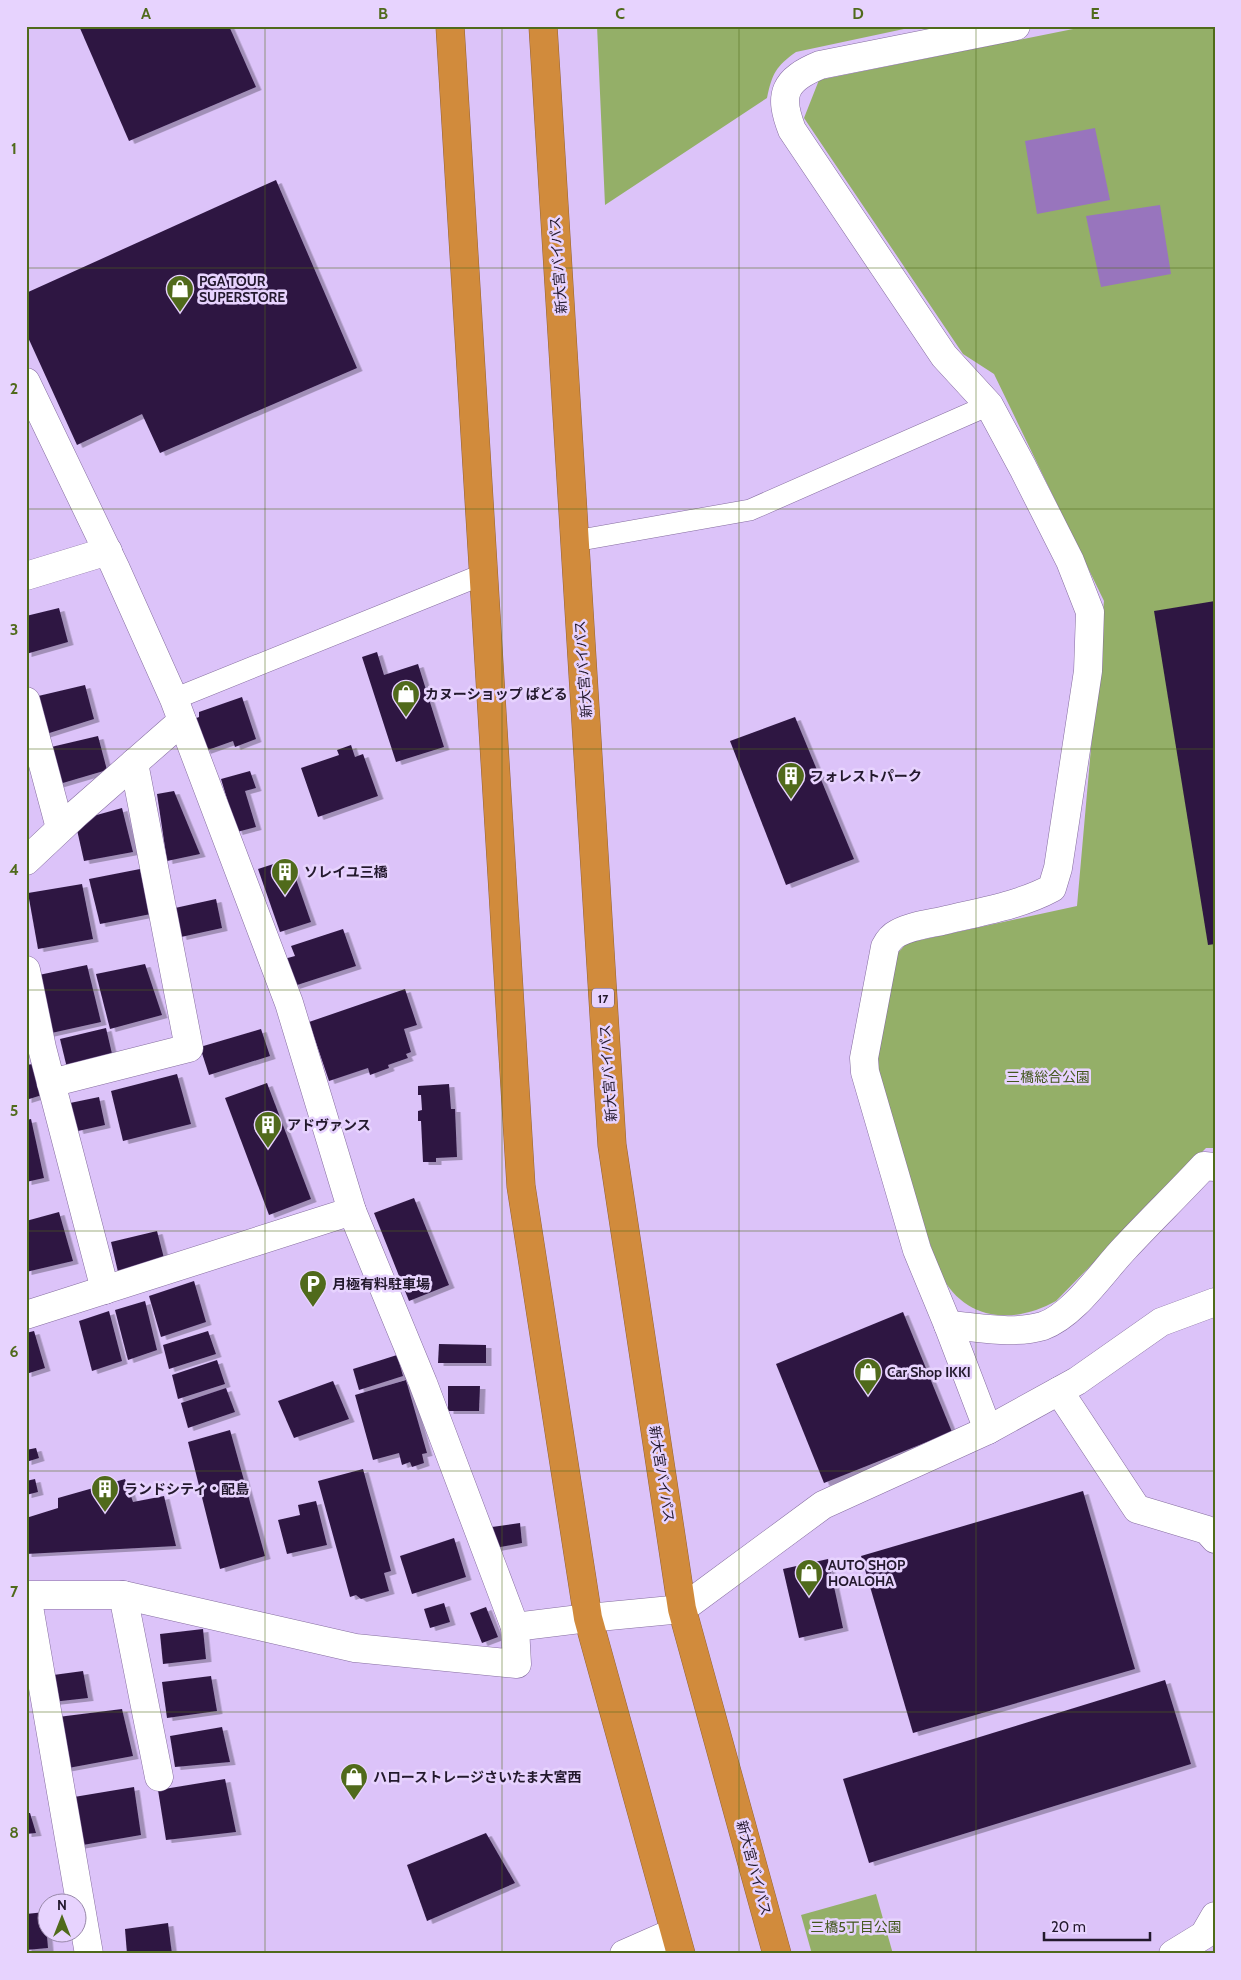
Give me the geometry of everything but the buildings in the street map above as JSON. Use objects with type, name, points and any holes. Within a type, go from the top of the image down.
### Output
[{"type":"highway","points":[[450,26],[521,1186],[588,1618],[677,1943]]},
{"type":"highway","name":"新大宮バイパス","points":[[543,26],[612,1145],[682,1609],[777,1954]]},
{"type":"street","points":[[988,1430],[917,1250],[865,1072],[864,1058],[885,947],[888,941],[896,934],[911,928],[992,909],[1038,895],[1052,888],[1058,868],[1088,671],[1090,612],[1070,561],[989,405],[944,356],[797,138],[789,122],[785,102],[786,91],[792,81],[802,72],[820,66],[1016,26]]},
{"type":"street","points":[[26,382],[108,551],[178,710],[288,1003],[352,1211],[423,1384],[515,1627],[517,1664],[355,1648],[123,1595],[27,1595],[89,1954]]},
{"type":"street","points":[[26,576],[108,551]]},
{"type":"street","points":[[26,701],[60,828]]},
{"type":"street","points":[[26,861],[60,828],[134,763],[178,710]]},
{"type":"street","points":[[51,1083],[190,1048],[134,763]]},
{"type":"street","points":[[26,970],[34,1050],[51,1083],[105,1290]]},
{"type":"street","points":[[948,1325],[1009,1330],[1027,1329],[1044,1325],[1068,1311],[1125,1248],[1204,1166],[1215,1167]]},
{"type":"street","points":[[26,1315],[352,1211]]},
{"type":"street","points":[[515,1627],[682,1609],[823,1505],[988,1430],[1078,1380],[1161,1322],[1215,1302]]},
{"type":"street","points":[[1059,1390],[1137,1509],[1207,1530],[1215,1539]]},
{"type":"street","points":[[123,1595],[159,1777]]},
{"type":"street","points":[[1174,1954],[1210,1935]]},
{"type":"street","points":[[624,1954],[677,1943]]},
{"type":"lane","points":[[575,541],[750,510],[989,405]]},
{"type":"lane","points":[[178,710],[484,574]]},
{"type":"green space","points":[[597,26],[918,26],[796,52],[779,66],[773,77],[767,98],[605,205]]},
{"type":"green space","name":"三橋総合公園","points":[[1088,26],[1215,26],[1215,1148],[1206,1148],[1056,1301],[1040,1309],[1023,1314],[991,1314],[976,1309],[962,1301],[950,1289],[940,1273],[905,1170],[876,1062],[895,956],[907,943],[1077,906],[1104,601],[994,374],[963,354],[804,118],[819,80]]},
{"type":"green space","name":"三橋5丁目公園","points":[[876,1894],[893,1954],[812,1954],[801,1915]]},
{"type":"shaded area","points":[[1095,128],[1110,200],[1037,214],[1025,141]]},
{"type":"shaded area","points":[[1160,205],[1171,274],[1101,287],[1086,216]]},
{"type":"place","name":"PGA TOUR SUPERSTORE","points":[[180,313]]},
{"type":"place","name":"カヌーショップ ぱどる","points":[[406,718]]},
{"type":"place","name":"フォレストパーク","points":[[791,800]]},
{"type":"place","name":"ソレイユ三橋","points":[[285,896]]},
{"type":"place","name":"アドヴァンス","points":[[268,1149]]},
{"type":"place","name":"月極有料駐車場","points":[[313,1308]]},
{"type":"place","name":"Car Shop IKKI","points":[[868,1396]]},
{"type":"place","name":"ランドシティ・配島","points":[[105,1513]]},
{"type":"place","name":"AUTO SHOP HOALOHA","points":[[809,1597]]},
{"type":"place","name":"ハローストレージさいたま大宮西","points":[[354,1801]]}]
